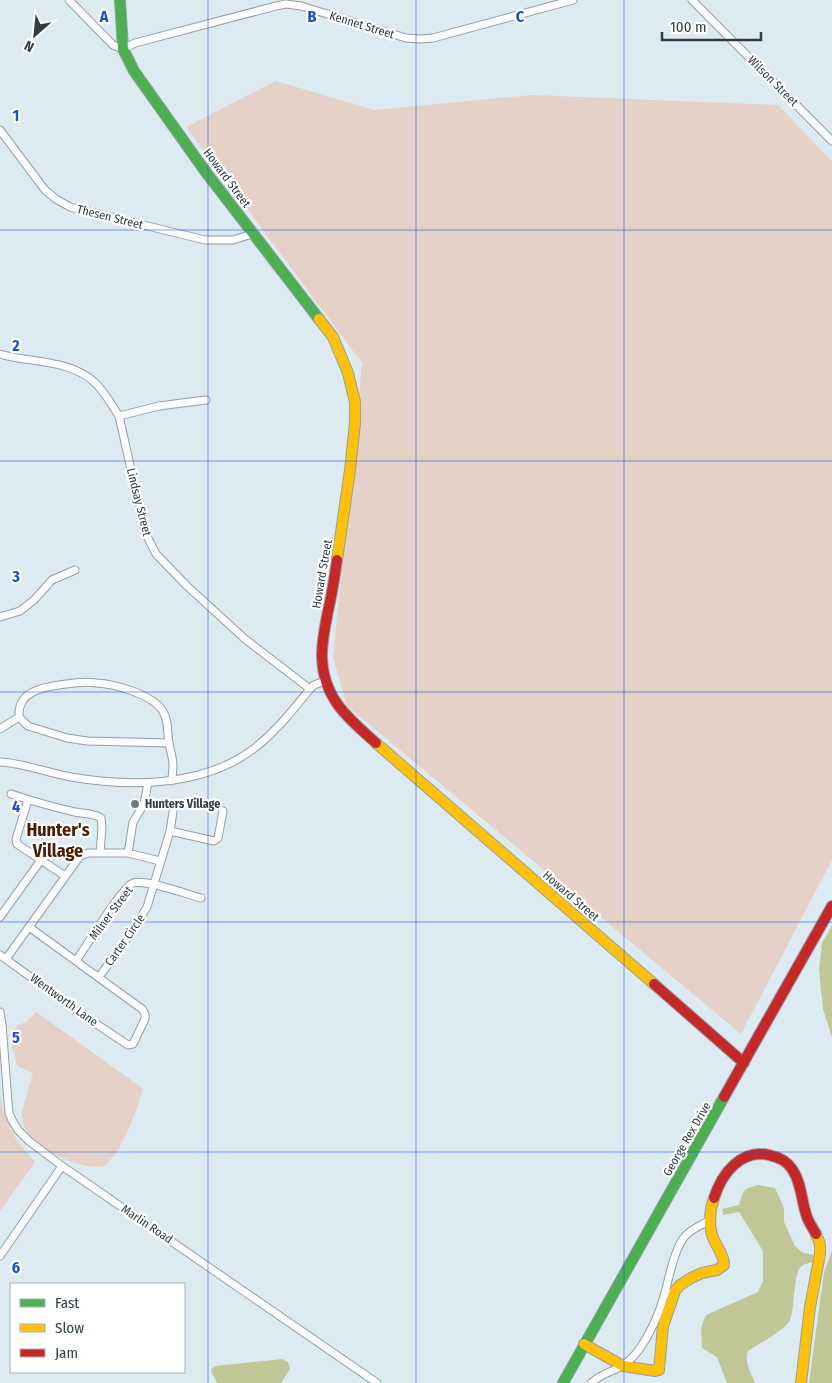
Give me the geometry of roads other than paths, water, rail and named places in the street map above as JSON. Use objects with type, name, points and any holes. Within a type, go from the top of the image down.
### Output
[{"type":"street","name":"Howard Street","points":[[69,0],[113,45],[123,49],[134,71],[154,101],[252,234],[333,337],[343,361],[354,395],[354,428],[344,521],[321,656],[325,682],[339,708],[434,794],[744,1063]]},
{"type":"street","points":[[120,0],[123,49]]},
{"type":"street","name":"Kennet Street","points":[[123,49],[136,42],[264,8],[286,4],[301,6],[406,38],[420,39],[433,38],[573,0]]},
{"type":"street","name":"Wilson Street","points":[[692,0],[832,141]]},
{"type":"street","name":"Thesen Street","points":[[0,130],[45,190],[70,207],[205,240],[233,240],[252,234]]},
{"type":"street","name":"Lindsay Street","points":[[0,354],[65,366],[77,371],[95,383],[110,401],[119,416],[145,532],[156,554],[245,639],[310,689]]},
{"type":"street","points":[[119,416],[159,406],[206,400]]},
{"type":"street","points":[[0,617],[20,612],[52,580],[75,570]]},
{"type":"street","points":[[168,743],[96,742],[67,738],[28,726],[19,717],[18,710],[22,700],[37,689],[84,682],[102,683],[148,698],[159,706],[166,718],[168,743],[173,764],[172,781]]},
{"type":"street","points":[[0,762],[10,762],[68,777],[94,781],[148,783],[172,781],[197,775],[216,769],[250,751],[278,727],[314,685],[325,682]]},
{"type":"street","points":[[0,729],[19,717]]},
{"type":"street","points":[[128,853],[133,822],[144,804],[148,783]]},
{"type":"street","points":[[11,794],[28,800],[98,816],[102,820],[100,853]]},
{"type":"street","points":[[28,800],[16,842],[65,876]]},
{"type":"street","points":[[170,830],[214,841],[219,835],[223,810]]},
{"type":"street","name":"Carter Circle","points":[[99,976],[146,911],[170,830],[173,812]]},
{"type":"street","points":[[3,957],[29,927],[80,856],[88,853],[128,853],[160,862]]},
{"type":"street","points":[[0,917],[41,860]]},
{"type":"street","name":"Milner Street","points":[[76,961],[126,888],[136,883],[154,884]]},
{"type":"street","points":[[154,884],[201,898]]},
{"type":"street","name":"George Rex Drive","points":[[563,1383],[832,906]]},
{"type":"street","name":"Carter Circle","points":[[29,927],[142,1009],[145,1019]]},
{"type":"street","name":"Wentworth Lane","points":[[3,957],[128,1045],[132,1045],[135,1042],[145,1019]]},
{"type":"street","name":"Marlin Road","points":[[0,1012],[9,1113],[18,1130],[29,1141],[62,1166],[377,1383]]},
{"type":"street","points":[[664,1296],[695,1276],[719,1269],[724,1265],[724,1257],[714,1242],[710,1231],[710,1220],[712,1203],[724,1175],[736,1162],[744,1156],[754,1153],[767,1154],[789,1164],[801,1191],[807,1216],[818,1238],[820,1250],[801,1383]]},
{"type":"street","points":[[0,1256],[62,1166]]},
{"type":"street","points":[[591,1383],[606,1372],[622,1366],[641,1346],[652,1328],[680,1244],[685,1236],[710,1220]]},
{"type":"street","points":[[584,1344],[622,1366],[655,1371],[660,1369],[663,1326],[675,1290]]},
{"type":"place","name":"Hunters Village","points":[[135,804]]},
{"type":"district","name":"Hunter's Village","points":[[58,840]]}]
